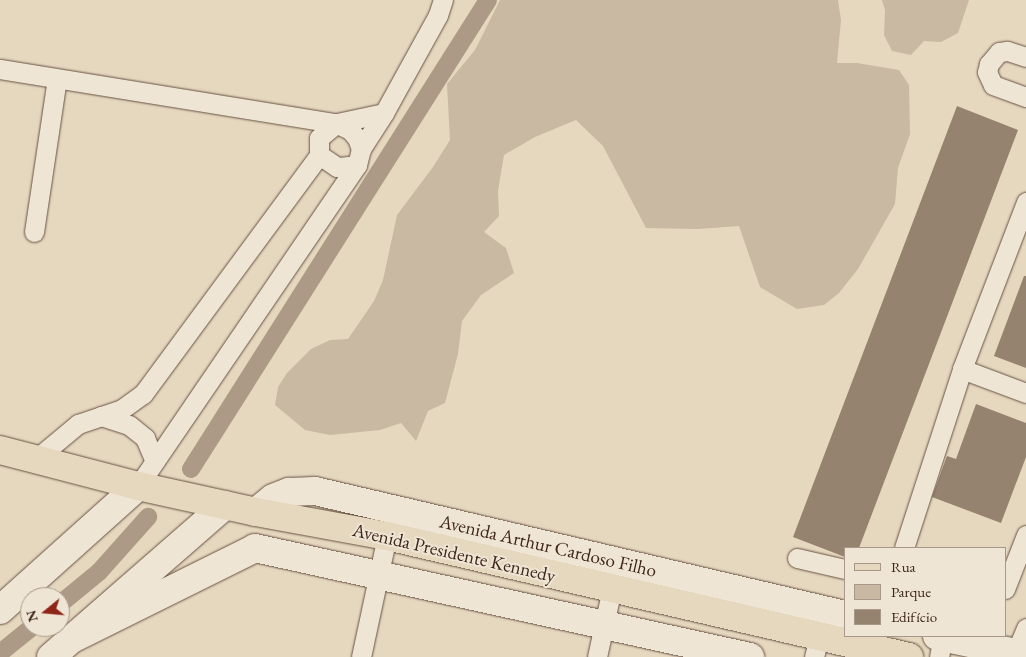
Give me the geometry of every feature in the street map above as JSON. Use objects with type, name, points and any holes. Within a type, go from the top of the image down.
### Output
[{"type":"main road","name":"Avenida Presidente Kennedy","points":[[0,450],[138,486],[256,512],[387,536],[612,588],[817,647],[909,657]]},
{"type":"main road","points":[[0,610],[138,486]]},
{"type":"main road","name":"Avenida Arthur Cardoso Filho","points":[[256,512],[273,498],[289,492],[315,491],[844,615]]},
{"type":"main road","points":[[51,657],[224,505]]},
{"type":"main road","name":"Avenida Presidente Kennedy","points":[[74,638],[255,548],[750,657]]},
{"type":"main road","points":[[940,643],[1023,645]]},
{"type":"street","points":[[138,486],[358,160],[438,15],[443,0]]},
{"type":"street","points":[[1026,57],[1006,51],[999,52],[988,64],[987,72],[993,84],[1026,97]]},
{"type":"street","points":[[0,69],[336,123],[350,130],[357,138],[358,160]]},
{"type":"street","points":[[34,232],[57,79]]},
{"type":"street","points":[[36,459],[78,424],[122,409],[144,394],[336,123],[384,113]]},
{"type":"street","points":[[298,117],[337,167],[358,160]]},
{"type":"street","points":[[904,547],[962,369],[1026,202]]},
{"type":"street","points":[[962,369],[1026,393]]},
{"type":"street","points":[[101,416],[129,425],[145,438],[155,461]]},
{"type":"street","points":[[1006,586],[1026,535]]},
{"type":"street","points":[[361,657],[387,536]]},
{"type":"street","points":[[798,558],[844,569]]},
{"type":"street","points":[[597,657],[612,588]]},
{"type":"green space","points":[[500,0],[838,0],[841,20],[837,63],[857,63],[899,70],[909,85],[910,134],[898,168],[895,204],[858,269],[839,293],[824,305],[797,309],[760,287],[739,226],[698,229],[646,228],[603,146],[576,120],[535,137],[504,155],[498,191],[499,216],[484,232],[506,248],[514,273],[481,295],[462,321],[458,354],[445,403],[428,411],[416,441],[401,423],[380,430],[330,435],[305,430],[275,405],[278,387],[287,373],[311,349],[330,340],[348,339],[374,301],[383,280],[397,215],[433,167],[450,140],[447,84],[475,50]]},
{"type":"green space","points":[[882,0],[969,0],[958,33],[941,42],[924,41],[911,55],[892,51],[884,35],[885,10]]},
{"type":"building","points":[[957,106],[1018,130],[859,547],[844,547],[844,557],[793,537]]},
{"type":"building","points":[[1024,276],[1026,276],[1026,368],[994,356]]},
{"type":"building","points":[[976,404],[1026,423],[1026,457],[1001,523],[932,497],[947,456],[956,459]]},
{"type":"waterway","points":[[191,469],[488,0]]},
{"type":"waterway","points":[[70,596],[99,572],[148,517]]},
{"type":"waterway","points":[[0,653],[20,637]]}]
